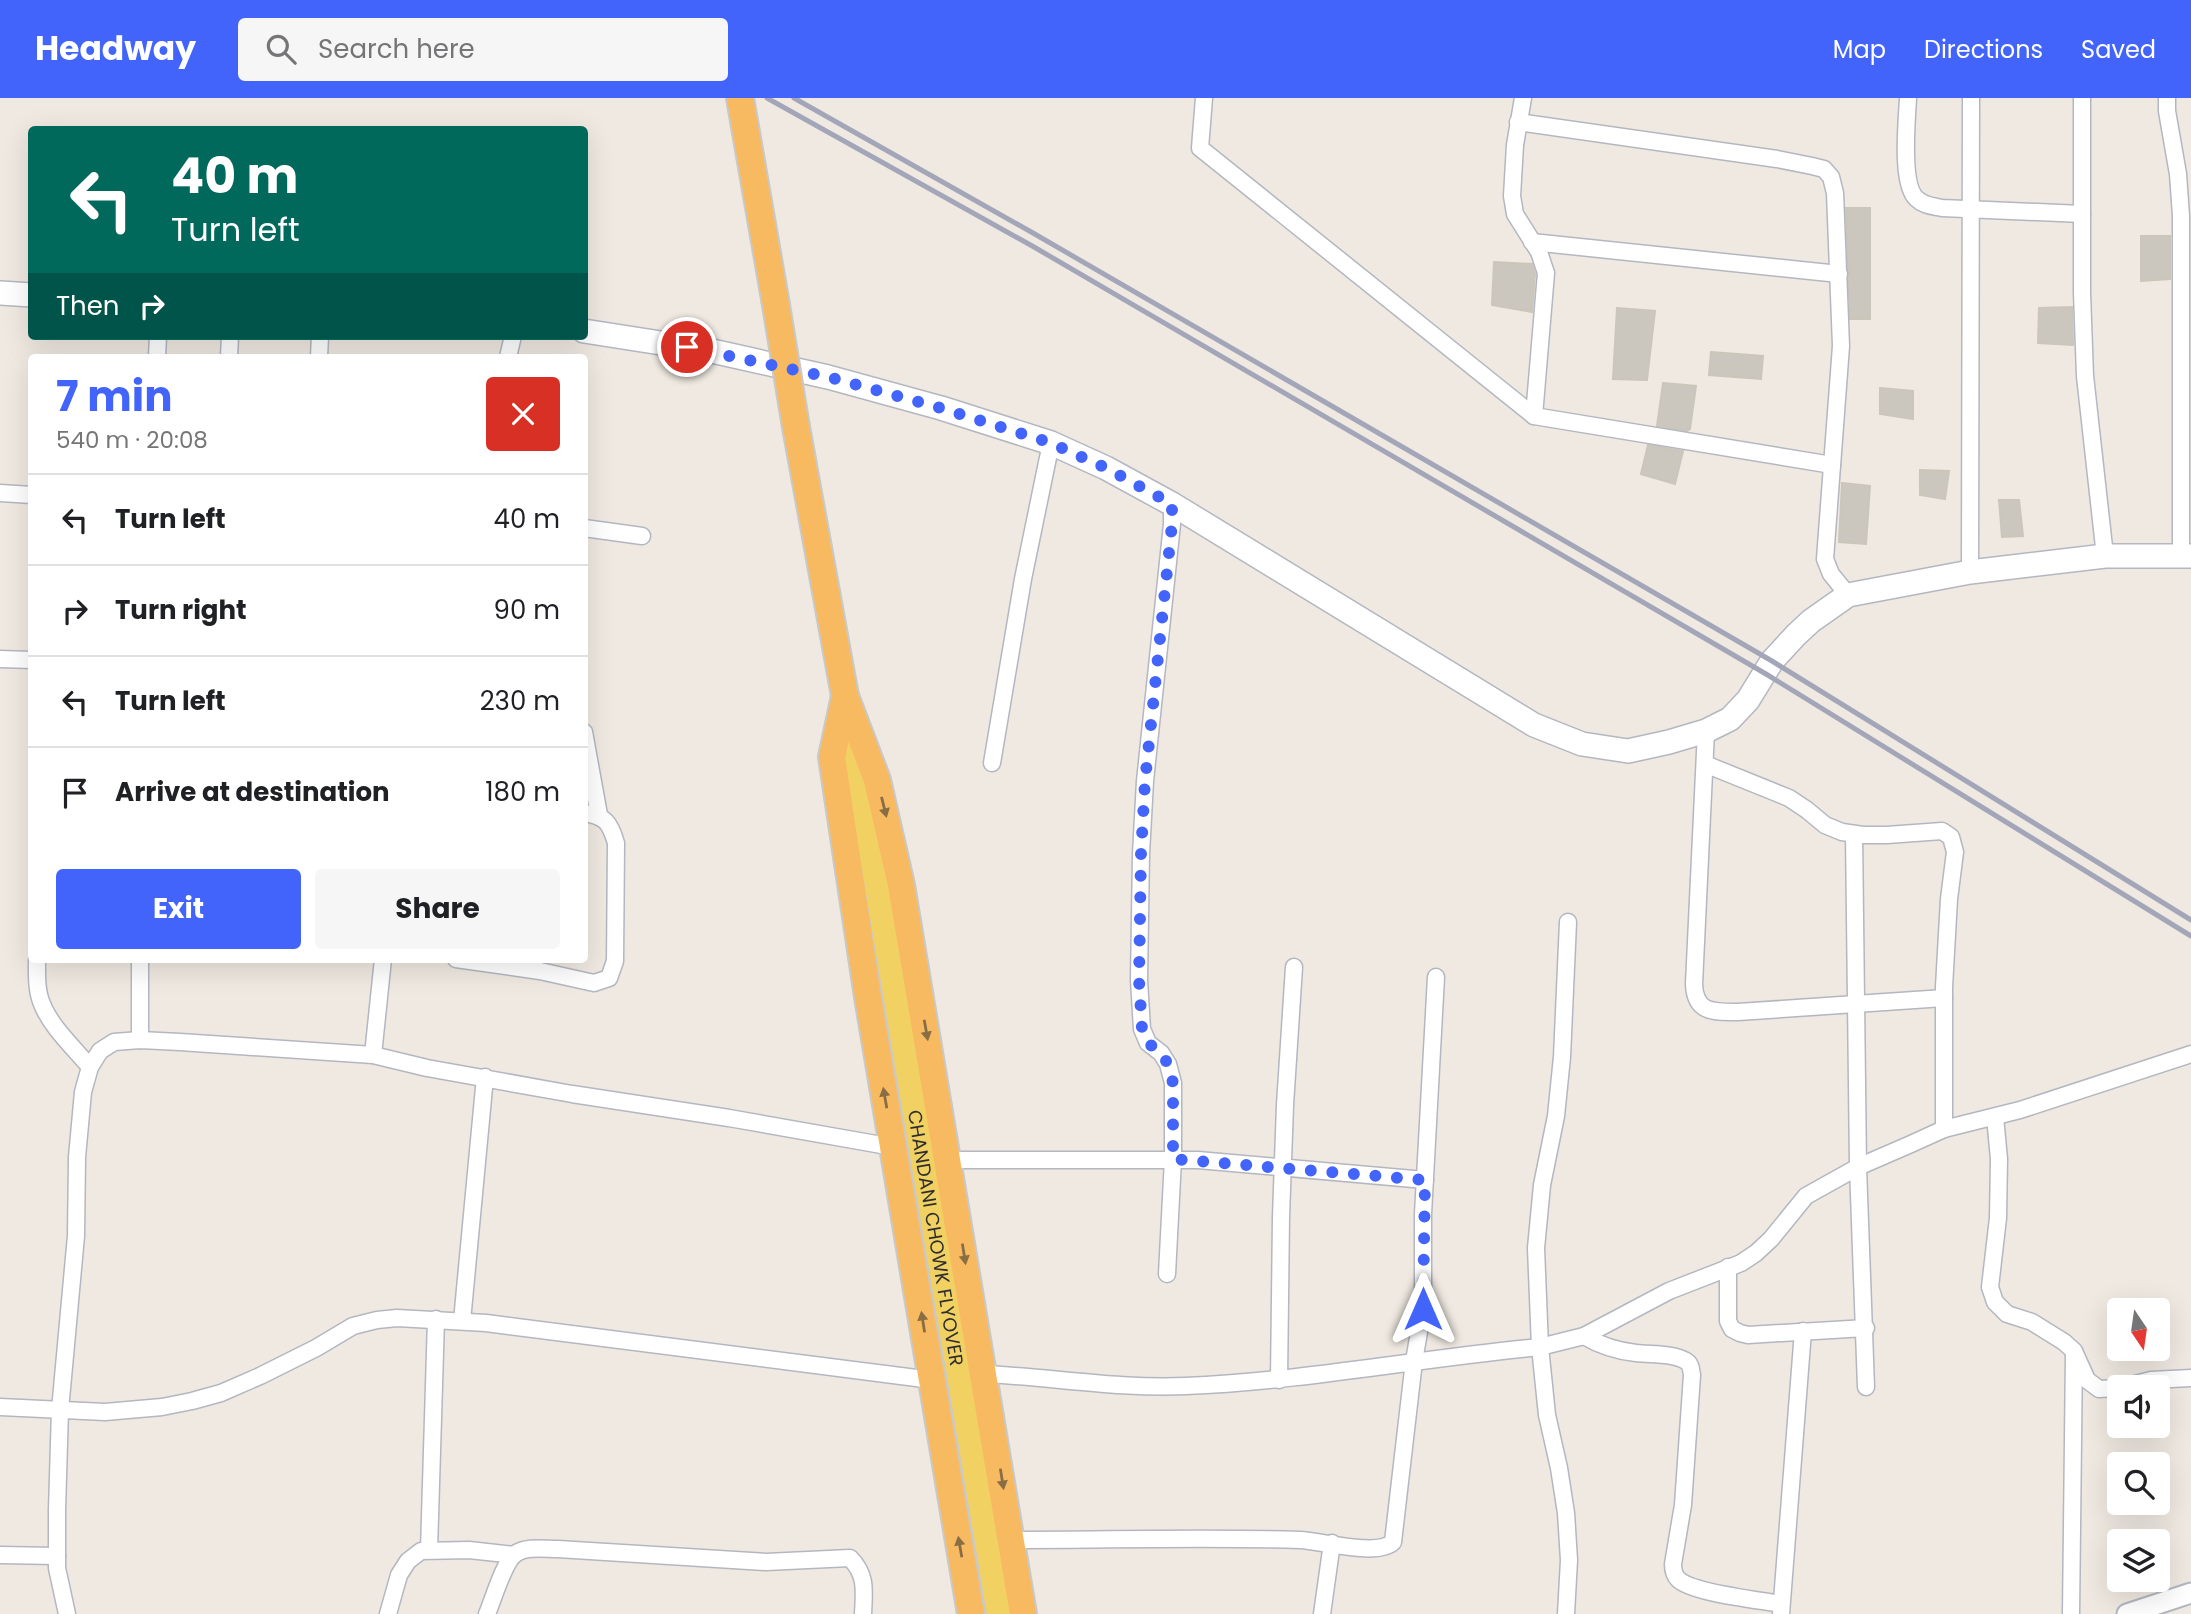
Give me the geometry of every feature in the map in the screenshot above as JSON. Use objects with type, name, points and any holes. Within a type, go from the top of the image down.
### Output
[{"type":"highway","points":[[740,98],[845,696],[877,780],[896,860],[949,1160],[1023,1614]]},
{"type":"highway","points":[[845,696],[832,757],[868,997],[971,1614]]},
{"type":"main road","points":[[0,293],[28,295]]},
{"type":"main road","points":[[588,332],[712,351],[828,377],[941,408],[1051,443],[1106,468],[1172,504],[1534,725],[1581,744],[1628,751],[1706,731],[1730,719],[1748,700],[1772,662],[1796,635],[1848,595],[1970,572],[2105,556],[2186,555]]},
{"type":"main road","name":"CHANDANI CHOWK FLYOVER","points":[[845,696],[999,1614]]},
{"type":"street","points":[[1203,98],[1200,148],[1534,416],[1832,465]]},
{"type":"street","points":[[1523,98],[1511,196],[1514,214],[1539,252],[1546,273],[1534,416]]},
{"type":"street","points":[[1908,98],[1909,188],[1915,198],[1926,205],[1970,211],[2082,214]]},
{"type":"street","points":[[1970,572],[1971,98]]},
{"type":"street","points":[[2082,98],[2085,376],[2105,556]]},
{"type":"street","points":[[2167,98],[2167,111],[2185,173],[2181,216],[2186,555]]},
{"type":"street","points":[[1518,122],[1777,159],[1824,169],[1831,177],[1835,193],[1841,346],[1825,559],[1831,573],[1848,595]]},
{"type":"street","points":[[1532,242],[1839,274]]},
{"type":"street","points":[[992,763],[1023,579],[1051,443]]},
{"type":"street","points":[[0,493],[28,495]]},
{"type":"street","points":[[1167,1274],[1173,1159],[1173,1083],[1168,1064],[1161,1053],[1148,1043],[1142,1029],[1139,980],[1145,781],[1172,504]]},
{"type":"street","points":[[588,529],[642,536]]},
{"type":"street","points":[[0,659],[28,660]]},
{"type":"street","points":[[1706,731],[1694,996],[1701,1006],[1714,1012],[1944,998]]},
{"type":"street","points":[[1705,764],[1789,798],[1825,825],[1842,832],[1887,835],[1942,831],[1951,837],[1955,852],[1949,899],[1944,998],[1944,1129]]},
{"type":"street","points":[[484,963],[540,971],[594,983],[608,978],[615,961],[616,842],[611,826],[592,814],[588,773]]},
{"type":"street","points":[[1854,834],[1858,1167],[1866,1328],[1866,1387]]},
{"type":"street","points":[[1566,1614],[1569,1560],[1566,1513],[1564,1490],[1547,1415],[1540,1347],[1536,1227],[1560,1080],[1568,922]]},
{"type":"street","points":[[37,963],[37,984],[42,1005],[90,1068]]},
{"type":"street","points":[[140,1040],[141,963]]},
{"type":"street","points":[[373,1055],[383,963]]},
{"type":"street","points":[[1279,1380],[1282,1168],[1294,967]]},
{"type":"street","points":[[1012,1540],[1302,1540],[1372,1549],[1388,1547],[1393,1542],[1414,1361],[1423,1309],[1425,1180],[1436,977]]},
{"type":"street","points":[[67,1614],[61,1593],[57,1556],[60,1410],[76,1236],[83,1093],[90,1068],[100,1051],[114,1042],[140,1040],[373,1055],[427,1068],[572,1094],[893,1147]]},
{"type":"street","points":[[984,1374],[1148,1387],[1279,1380],[1540,1347],[1584,1336],[1669,1291],[1741,1262],[1756,1253],[1806,1196],[1858,1167],[1944,1129],[1995,1117],[2191,1054]]},
{"type":"street","points":[[462,1321],[485,1077]]},
{"type":"street","points":[[1995,1117],[1999,1159],[1998,1218],[1990,1287],[1995,1302],[2007,1314],[2040,1326],[2074,1350],[2087,1380],[2099,1390],[2107,1389]]},
{"type":"street","points":[[949,1160],[1173,1159],[1425,1180]]},
{"type":"street","points":[[1728,1267],[1728,1321],[1732,1329],[1740,1334],[1866,1328]]},
{"type":"street","points":[[0,1407],[127,1410],[192,1401],[220,1393],[260,1376],[353,1326],[397,1318],[462,1321],[932,1380]]},
{"type":"street","points":[[429,1550],[436,1319]]},
{"type":"street","points":[[1584,1336],[1600,1345],[1636,1353],[1672,1356],[1690,1364],[1692,1375],[1683,1506],[1673,1564],[1674,1573],[1679,1580],[1699,1590],[1781,1609],[1803,1331]]},
{"type":"street","points":[[2071,1614],[2074,1350]]},
{"type":"street","points":[[2170,1379],[2191,1378]]},
{"type":"street","points":[[1322,1614],[1332,1544]]},
{"type":"street","points":[[388,1614],[399,1575],[408,1561],[421,1551],[469,1550],[513,1555],[529,1549],[766,1562],[850,1558],[859,1567],[864,1584],[863,1614]]},
{"type":"street","points":[[0,1555],[57,1556]]},
{"type":"street","points":[[487,1614],[513,1555]]},
{"type":"street","points":[[2127,1614],[2191,1593]]},
{"type":"building","points":[[1846,208],[1870,208],[1870,319],[1850,319]]},
{"type":"building","points":[[2141,236],[2170,236],[2170,279],[2141,281]]},
{"type":"building","points":[[1494,262],[1532,264],[1535,274],[1532,312],[1492,305]]},
{"type":"building","points":[[2072,307],[2073,345],[2038,343],[2039,308]]},
{"type":"building","points":[[1617,308],[1655,311],[1647,380],[1613,379]]},
{"type":"building","points":[[1711,352],[1763,356],[1761,379],[1709,375]]},
{"type":"building","points":[[1663,383],[1696,386],[1690,429],[1687,431],[1657,426]]},
{"type":"building","points":[[1880,388],[1913,391],[1913,419],[1880,414]]},
{"type":"building","points":[[1648,445],[1683,451],[1675,484],[1641,474]]},
{"type":"building","points":[[1920,470],[1949,471],[1945,499],[1920,495]]},
{"type":"building","points":[[1842,483],[1870,486],[1866,544],[1839,542]]},
{"type":"building","points":[[1999,500],[2019,500],[2023,536],[2002,537]]},
{"type":"railway","points":[[767,98],[1034,247],[1766,674],[2191,936]]},
{"type":"railway","points":[[794,98],[1033,233],[1772,661],[2191,920]]},
{"type":"route","points":[[687,347],[828,377],[941,408],[1051,443],[1106,468],[1172,504],[1145,781],[1139,1006],[1142,1029],[1148,1043],[1161,1053],[1168,1064],[1173,1083],[1173,1159],[1425,1180],[1423,1309]]}]
